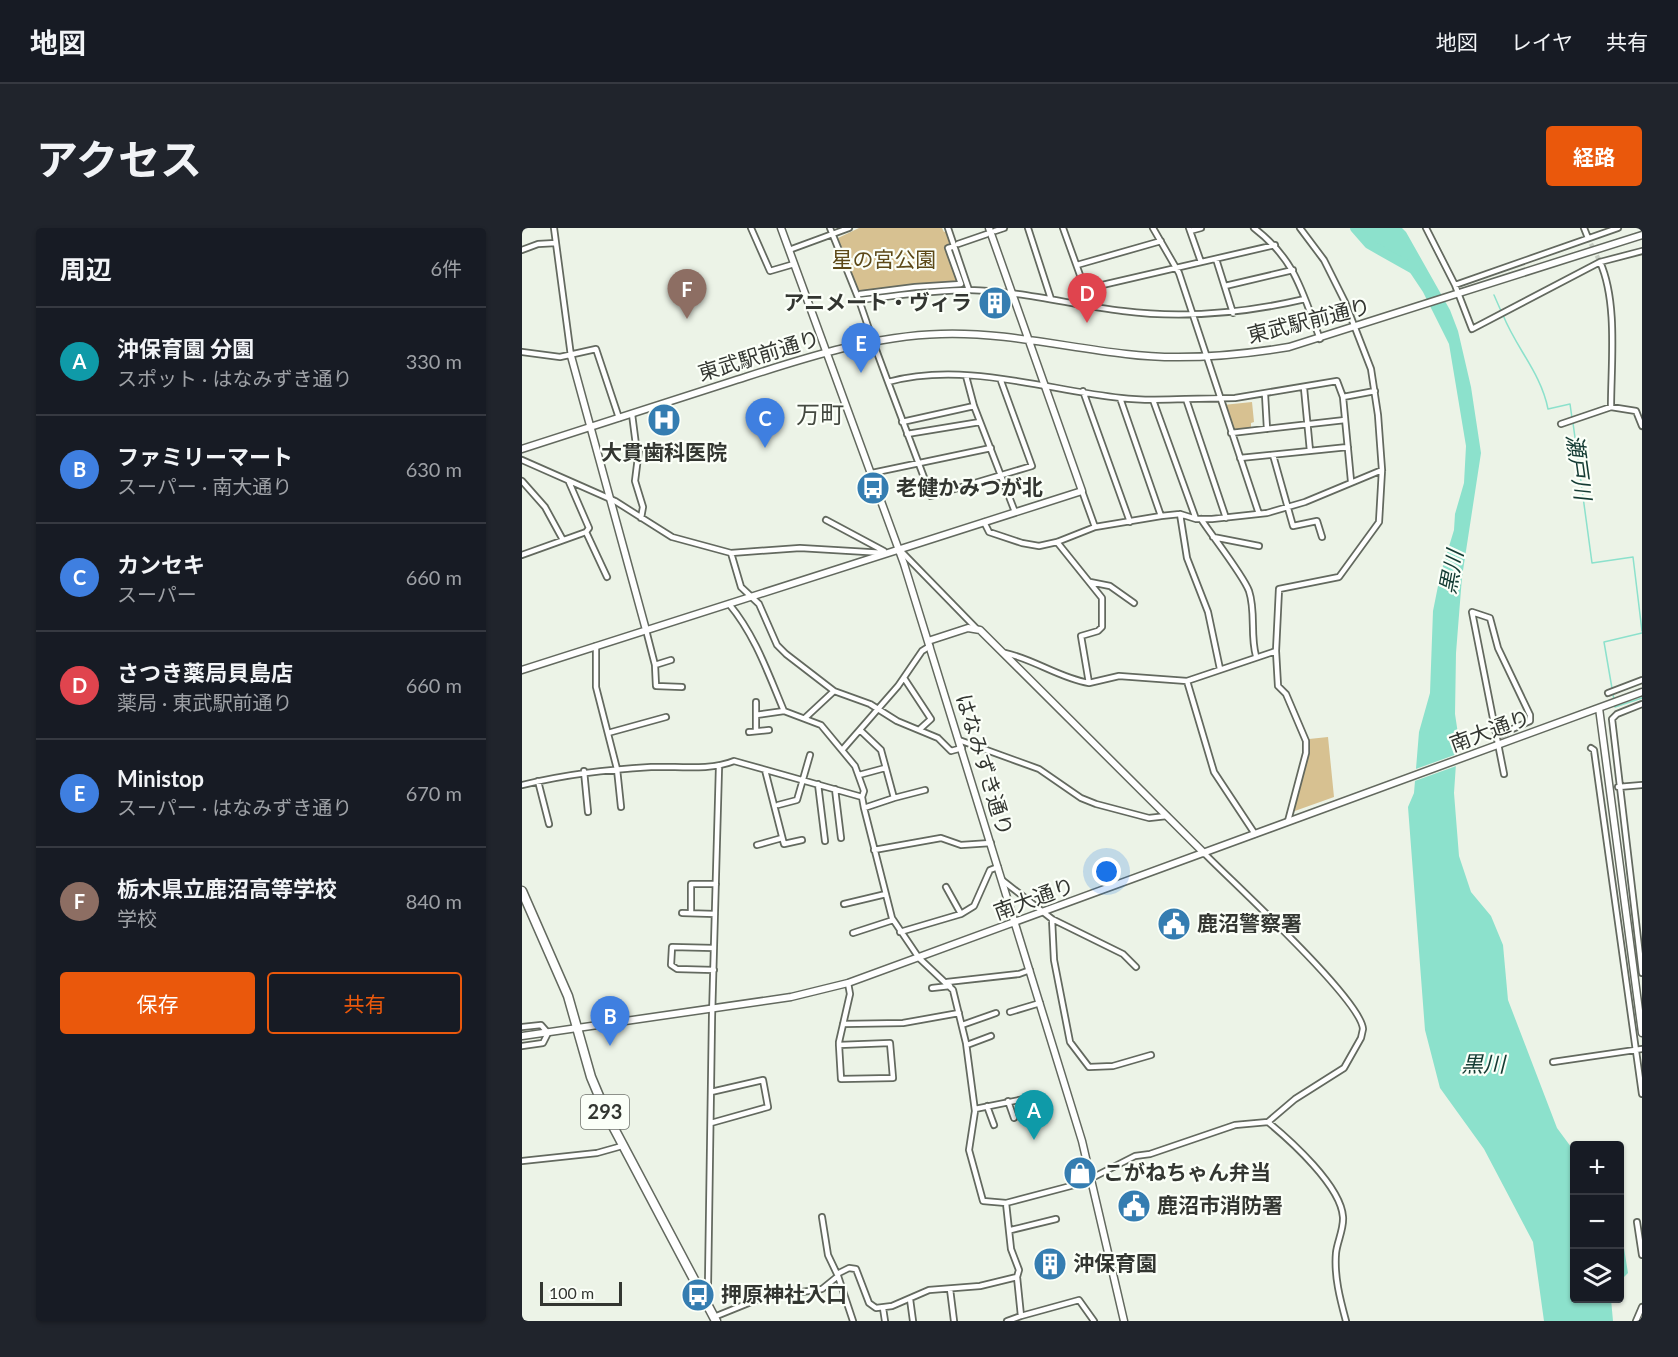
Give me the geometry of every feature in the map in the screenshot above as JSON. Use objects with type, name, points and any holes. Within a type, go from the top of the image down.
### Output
[{"type":"highway","name":"293","points":[[522,891],[568,996],[598,1096],[622,1146],[715,1319]]},
{"type":"street","points":[[554,228],[571,356],[608,498],[646,630],[655,665],[656,686],[682,687]]},
{"type":"street","points":[[751,228],[770,271],[795,264]]},
{"type":"street","name":"はなみずき通り","points":[[781,228],[899,549],[962,748],[1092,1179],[1124,1321]]},
{"type":"street","points":[[830,228],[858,299],[903,293],[969,291],[1012,293],[1133,312],[1194,315],[1233,313],[1305,299]]},
{"type":"street","points":[[789,250],[849,228]]},
{"type":"street","points":[[948,228],[969,291]]},
{"type":"street","points":[[958,244],[1004,228]]},
{"type":"street","points":[[1028,228],[1051,299]]},
{"type":"street","points":[[1063,228],[1085,289],[1088,305]]},
{"type":"street","points":[[1154,228],[1177,268],[1259,514]]},
{"type":"street","points":[[1201,228],[1189,229],[1201,262]]},
{"type":"street","points":[[1254,228],[1275,245],[1293,270],[1320,339]]},
{"type":"street","points":[[1288,822],[1306,741],[1286,694],[1278,686],[1276,651],[1279,590],[1339,577],[1379,522],[1382,470],[1375,391],[1358,327],[1333,277],[1300,228]]},
{"type":"street","points":[[1426,228],[1455,285],[1472,329],[1600,262],[1642,251]]},
{"type":"street","points":[[1584,228],[1588,238]]},
{"type":"street","points":[[1455,285],[1618,228]]},
{"type":"street","points":[[990,231],[1095,527]]},
{"type":"street","name":"東武駅前通り","points":[[522,449],[827,352],[873,341],[930,335],[972,334],[1028,339],[1127,355],[1207,357],[1266,351],[1320,339],[1642,235]]},
{"type":"street","points":[[1077,265],[1161,241]]},
{"type":"street","points":[[522,250],[538,244],[556,243]]},
{"type":"street","points":[[1085,289],[1275,245]]},
{"type":"street","points":[[860,294],[915,286],[961,284],[948,248],[952,247]]},
{"type":"street","points":[[1216,259],[1233,313]]},
{"type":"street","points":[[1600,262],[1606,275],[1612,332],[1611,407]]},
{"type":"street","points":[[1225,286],[1293,270]]},
{"type":"street","points":[[860,303],[871,335]]},
{"type":"street","points":[[875,347],[931,496],[1032,466],[1001,381]]},
{"type":"street","points":[[522,352],[571,356],[597,349],[619,418]]},
{"type":"street","points":[[888,382],[966,376],[1044,384],[1120,398],[1153,400],[1220,399],[1265,394],[1337,381],[1343,397],[1351,481]]},
{"type":"street","points":[[966,376],[974,406],[1015,512]]},
{"type":"street","points":[[1304,388],[1310,451]]},
{"type":"street","points":[[1083,391],[1130,522]]},
{"type":"street","points":[[1343,397],[1375,391]]},
{"type":"street","points":[[1265,394],[1267,429]]},
{"type":"street","points":[[1120,398],[1161,516]]},
{"type":"street","points":[[1186,399],[1226,518]]},
{"type":"street","points":[[1153,400],[1199,519],[1248,589],[1253,613],[1251,638],[1256,656]]},
{"type":"street","points":[[902,422],[974,406]]},
{"type":"street","points":[[1561,424],[1611,407],[1636,411],[1642,426]]},
{"type":"street","points":[[632,414],[636,445],[639,449],[634,481],[643,507],[641,518]]},
{"type":"street","points":[[1231,433],[1345,420]]},
{"type":"street","points":[[907,435],[980,422]]},
{"type":"street","points":[[1240,458],[1348,447]]},
{"type":"street","points":[[872,473],[991,448]]},
{"type":"street","points":[[1273,455],[1293,526],[1317,521],[1323,537]]},
{"type":"street","points":[[522,460],[608,498],[672,537],[731,554],[800,548],[887,553]]},
{"type":"street","points":[[984,522],[989,532],[1039,546],[1057,542],[1095,527],[1161,516],[1180,514],[1199,519],[1259,514],[1288,507],[1382,470]]},
{"type":"street","points":[[522,481],[544,507],[563,540]]},
{"type":"street","points":[[522,555],[586,532],[589,528],[569,482]]},
{"type":"street","points":[[522,670],[1082,491]]},
{"type":"street","points":[[1180,514],[1187,558],[1208,612],[1220,669]]},
{"type":"street","points":[[826,520],[887,553]]},
{"type":"street","points":[[586,532],[607,577]]},
{"type":"street","points":[[1213,537],[1259,546]]},
{"type":"street","points":[[1057,542],[1102,598],[1102,627],[1098,631],[1081,636],[1089,683]]},
{"type":"street","points":[[756,715],[784,711],[821,725],[843,749],[858,775],[864,791],[862,797],[864,808],[893,920],[930,971],[949,984],[959,1013],[967,1045],[975,1110],[969,1150],[983,1201],[1006,1203],[1092,1179],[1135,1156],[1150,1154],[1235,1125],[1268,1122],[1295,1099],[1344,1068],[1361,1038],[1362,1024],[1353,1009],[1315,966],[1204,853],[899,549]]},
{"type":"street","points":[[731,554],[741,587],[752,596],[766,616],[777,645],[834,691],[879,709],[897,721],[938,738],[951,751],[962,748]]},
{"type":"street","points":[[1090,582],[1110,586],[1134,603]]},
{"type":"street","points":[[729,604],[763,655],[768,678],[784,711]]},
{"type":"street","points":[[1497,736],[1530,721],[1530,715],[1498,648],[1490,618],[1472,612],[1504,774]]},
{"type":"street","points":[[843,749],[879,709],[929,644],[968,628],[976,628]]},
{"type":"street","points":[[596,646],[596,687],[617,769],[621,807]]},
{"type":"street","points":[[1004,653],[1018,656],[1073,680],[1089,683],[1119,676],[1187,681],[1276,651]]},
{"type":"street","points":[[655,665],[671,660]]},
{"type":"street","points":[[904,678],[931,719],[920,729]]},
{"type":"street","points":[[1608,693],[1642,680]]},
{"type":"street","points":[[1187,681],[1214,772],[1255,834]]},
{"type":"street","points":[[805,718],[834,691]]},
{"type":"street","name":"南大通り","points":[[522,1036],[791,997],[848,983],[1016,924],[1642,692]]},
{"type":"street","points":[[756,702],[756,731]]},
{"type":"street","points":[[1642,704],[1613,716],[1618,788],[1642,973]]},
{"type":"street","points":[[1599,708],[1642,1033]]},
{"type":"street","points":[[608,733],[666,717]]},
{"type":"street","points":[[749,732],[769,730]]},
{"type":"street","points":[[860,730],[881,750],[894,798]]},
{"type":"street","points":[[959,740],[1039,770],[1081,798],[1095,804],[1149,818],[1167,816]]},
{"type":"street","points":[[1591,748],[1596,759],[1609,843],[1639,1050],[1642,1094]]},
{"type":"street","points":[[778,805],[797,800],[810,755]]},
{"type":"street","points":[[1596,759],[1616,755]]},
{"type":"street","points":[[522,785],[584,771],[678,766],[719,767],[734,761],[862,797]]},
{"type":"street","points":[[705,1298],[708,1285],[712,1009],[719,767]]},
{"type":"street","points":[[858,775],[885,768]]},
{"type":"street","points":[[765,770],[784,844],[802,840]]},
{"type":"street","points":[[584,771],[588,812]]},
{"type":"street","points":[[537,781],[549,824]]},
{"type":"street","points":[[818,784],[825,841]]},
{"type":"street","points":[[1618,788],[1642,785]]},
{"type":"street","points":[[835,789],[841,838]]},
{"type":"street","points":[[864,808],[925,790]]},
{"type":"street","points":[[757,845],[782,838]]},
{"type":"street","points":[[874,850],[941,838],[961,845],[991,843]]},
{"type":"street","points":[[1609,843],[1624,840]]},
{"type":"street","points":[[900,932],[961,914],[974,906],[990,870],[998,867]]},
{"type":"street","points":[[1002,880],[1052,919],[1123,954],[1136,967]]},
{"type":"street","points":[[691,914],[691,884],[716,884]]},
{"type":"street","points":[[946,887],[961,914]]},
{"type":"street","points":[[844,904],[886,894]]},
{"type":"street","points":[[682,913],[715,914]]},
{"type":"street","points":[[1052,919],[1054,960],[1070,1042],[1089,1067],[1113,1066],[1151,1055]]},
{"type":"street","points":[[853,933],[893,920]]},
{"type":"street","points":[[714,948],[672,947],[671,965],[677,969],[714,970]]},
{"type":"street","points":[[932,988],[1019,974],[1030,970]]},
{"type":"street","points":[[839,1045],[890,1043],[893,1078],[841,1079],[839,1045],[850,994],[848,983]]},
{"type":"street","points":[[1010,1012],[1040,1003]]},
{"type":"street","points":[[843,1024],[903,1023],[959,1013]]},
{"type":"street","points":[[962,1025],[996,1013]]},
{"type":"street","points":[[522,1027],[541,1025],[548,1033],[543,1043],[522,1046]]},
{"type":"street","points":[[967,1045],[991,1036]]},
{"type":"street","points":[[1553,1062],[1639,1050]]},
{"type":"street","points":[[711,1092],[763,1080],[768,1107],[711,1122]]},
{"type":"street","points":[[975,1110],[1024,1099]]},
{"type":"street","points":[[1008,1101],[1014,1118]]},
{"type":"street","points":[[987,1106],[994,1125]]},
{"type":"street","points":[[1268,1122],[1292,1141],[1311,1162],[1340,1205],[1343,1217],[1336,1267],[1346,1321]]},
{"type":"street","points":[[522,1161],[597,1153],[622,1146]]},
{"type":"street","points":[[1006,1203],[1011,1230],[1011,1249],[1019,1270],[1017,1277],[1021,1316]]},
{"type":"street","points":[[822,1217],[828,1255],[853,1321]]},
{"type":"street","points":[[1011,1230],[1056,1219]]},
{"type":"street","points":[[1638,1222],[1642,1255]]},
{"type":"street","points":[[715,1319],[761,1298],[822,1289],[837,1275],[849,1268],[856,1269],[870,1305],[883,1308],[929,1290],[980,1286],[1017,1277]]},
{"type":"street","points":[[950,1289],[954,1321]]},
{"type":"street","points":[[910,1299],[913,1321]]},
{"type":"street","points":[[1006,1321],[1079,1300],[1094,1321]]},
{"type":"street","points":[[1636,1321],[1642,1307]]},
{"type":"street","points":[[883,1308],[885,1321]]},
{"type":"green space","name":"星の宮公園","points":[[859,228],[942,228],[944,232],[946,231],[966,286],[861,297],[838,238]]},
{"type":"green space","points":[[1252,402],[1254,422],[1251,423],[1251,428],[1235,430],[1231,428],[1223,405]]},
{"type":"green space","points":[[1328,737],[1334,797],[1292,812],[1309,748],[1309,739]]},
{"type":"water","name":"黒川","points":[[1354,228],[1402,228],[1406,232],[1450,310],[1458,331],[1471,387],[1481,453],[1462,577],[1456,653],[1455,714],[1458,734],[1454,793],[1459,856],[1471,892],[1491,916],[1503,945],[1508,1000],[1557,1128],[1570,1146],[1570,1303],[1611,1303],[1613,1321],[1544,1321],[1533,1242],[1484,1149],[1440,1088],[1425,1030],[1408,807],[1414,793],[1419,732],[1430,693],[1433,611],[1464,483],[1466,446],[1449,344],[1423,292],[1403,262],[1370,242]]},
{"type":"water","points":[[1624,1248],[1628,1273],[1624,1277]]},
{"type":"pier","points":[[1460,753],[1459,765],[1412,782],[1413,770]]},
{"type":"waterway","name":"黒川","points":[[1355,228],[1369,244],[1415,270]]},
{"type":"waterway","name":"瀬戸川","points":[[1494,295],[1501,311]]},
{"type":"waterway","name":"瀬戸川","points":[[1503,315],[1540,384],[1548,409],[1570,404],[1572,418]]},
{"type":"waterway","name":"瀬戸川","points":[[1573,423],[1592,563],[1633,557],[1642,631]]},
{"type":"waterway","name":"瀬戸川","points":[[1614,700],[1604,642],[1642,633]]},
{"type":"waterway","name":"瀬戸川","points":[[1614,704],[1615,707],[1642,698]]},
{"type":"tunnel","points":[[1588,238],[1600,262]]},
{"type":"place","name":"アニメート・ヴィラ","points":[[995,303]]},
{"type":"place","name":"栃木県立鹿沼高等学校","points":[[687,319]]},
{"type":"place","name":"さつき薬局貝島店","points":[[1087,323]]},
{"type":"place","name":"Ministop","points":[[861,373]]},
{"type":"place","name":"大貫歯科医院","points":[[664,420]]},
{"type":"place","name":"カンセキ","points":[[765,448]]},
{"type":"place","name":"老健かみつが北","points":[[873,488]]},
{"type":"place","name":"鹿沼警察署","points":[[1174,924]]},
{"type":"place","name":"ファミリーマート","points":[[610,1046]]},
{"type":"place","name":"沖保育園 分園","points":[[1034,1140]]},
{"type":"place","name":"こがねちゃん弁当","points":[[1080,1173]]},
{"type":"place","name":"鹿沼市消防署","points":[[1134,1206]]},
{"type":"place","name":"沖保育園","points":[[1050,1264]]},
{"type":"place","name":"押原神社入口","points":[[698,1295]]},
{"type":"district","name":"万町","points":[[820,415]]}]
